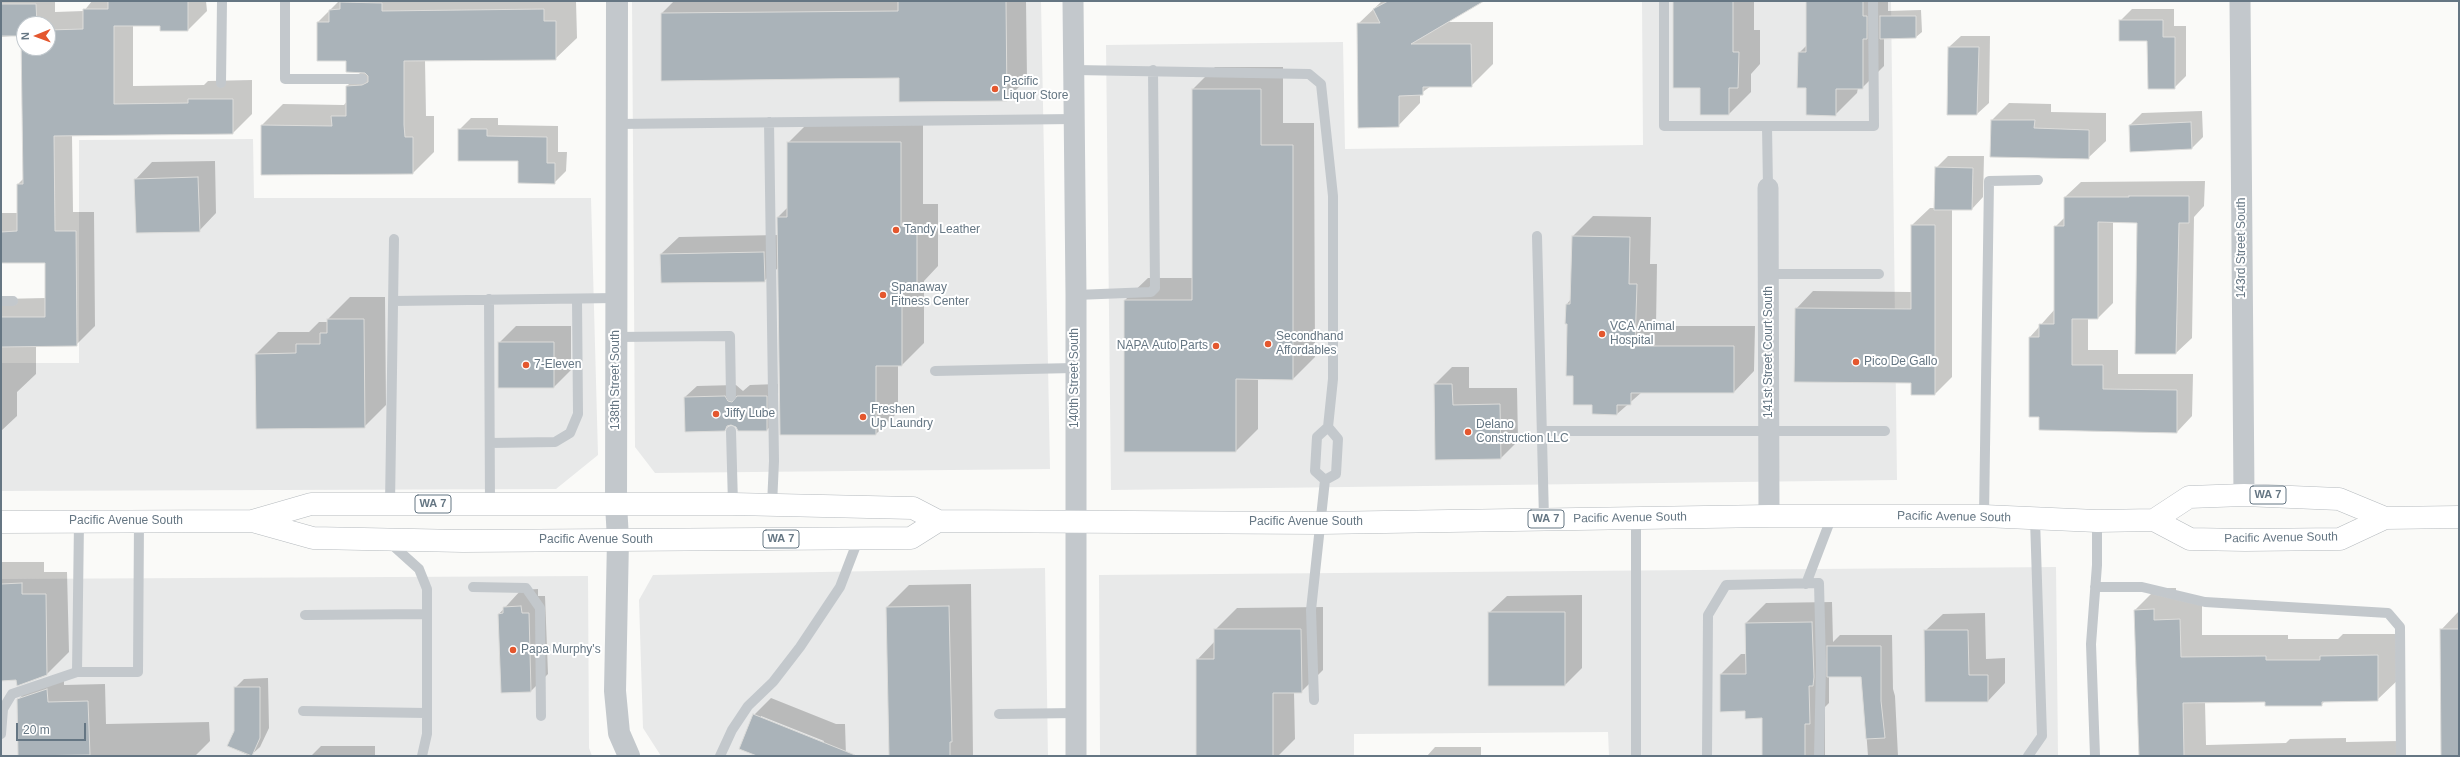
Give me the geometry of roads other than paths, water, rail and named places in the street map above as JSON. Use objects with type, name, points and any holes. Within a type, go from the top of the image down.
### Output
[{"type":"main road","name":"Pacific Avenue South","points":[[2154,520],[2189,497],[2244,495],[2339,499],[2385,518],[2459,517]]},
{"type":"main road","name":"Pacific Avenue South","points":[[252,521],[311,504],[733,504],[913,508],[938,521],[1321,523],[1770,516],[1984,516],[2097,521],[2154,520],[2190,539],[2340,539],[2385,518]]},
{"type":"main road","name":"Pacific Avenue South","points":[[1,522],[252,521],[313,538],[384,538],[463,541],[618,539],[858,540],[911,538],[938,521]]},
{"type":"street","name":"138th Street South","points":[[617,1],[616,504],[618,539],[616,710],[619,733],[630,756]]},
{"type":"street","name":"140th Street South","points":[[1073,1],[1075,70],[1076,295],[1074,368],[1076,521],[1076,756]]},
{"type":"street","name":"143rd Street South","points":[[2240,1],[2244,495]]},
{"type":"street","name":"141st Street Court South","points":[[1768,188],[1770,516]]},
{"type":"lane","points":[[221,83],[222,1]]},
{"type":"lane","points":[[285,1],[285,80],[362,79]]},
{"type":"lane","points":[[1664,1],[1664,126],[1874,126],[1873,1]]},
{"type":"lane","points":[[1075,70],[1153,70],[1309,74],[1321,84],[1333,196],[1333,379],[1328,427],[1317,437],[1315,471],[1325,480]]},
{"type":"lane","points":[[1076,295],[1152,292],[1155,288],[1153,70]]},
{"type":"lane","points":[[617,124],[1075,120]]},
{"type":"lane","points":[[769,122],[774,461],[772,505]]},
{"type":"lane","points":[[1767,126],[1768,188]]},
{"type":"lane","points":[[1984,516],[1989,181],[2038,180]]},
{"type":"lane","points":[[1537,236],[1544,519]]},
{"type":"lane","points":[[390,504],[394,239]]},
{"type":"lane","points":[[1768,274],[1879,274]]},
{"type":"lane","points":[[394,301],[616,298]]},
{"type":"lane","points":[[489,299],[490,504]]},
{"type":"lane","points":[[490,443],[555,442],[570,433],[578,414],[577,299]]},
{"type":"lane","points":[[1,301],[13,301]]},
{"type":"lane","points":[[616,337],[730,336],[731,396]]},
{"type":"lane","points":[[935,371],[1074,368]]},
{"type":"lane","points":[[1325,480],[1336,474],[1338,439],[1328,427]]},
{"type":"lane","points":[[731,431],[733,504]]},
{"type":"lane","points":[[1543,431],[1885,431]]},
{"type":"lane","points":[[1314,700],[1311,610],[1325,480]]},
{"type":"lane","points":[[1806,584],[1832,516]]},
{"type":"lane","points":[[1636,518],[1636,756]]},
{"type":"lane","points":[[2028,756],[2042,736],[2035,519]]},
{"type":"lane","points":[[1,734],[4,709],[12,694],[76,672],[138,672],[139,521]]},
{"type":"lane","points":[[2095,756],[2091,644],[2095,587],[2097,521]]},
{"type":"lane","points":[[76,672],[79,522]]},
{"type":"lane","points":[[384,538],[419,569],[427,589],[427,734],[422,756]]},
{"type":"lane","points":[[720,756],[732,730],[748,706],[773,682],[800,647],[840,587],[858,540]]},
{"type":"lane","points":[[1707,756],[1708,615],[1726,585],[1819,583],[1821,664],[1819,756]]},
{"type":"lane","points":[[474,587],[526,588],[540,608],[541,716]]},
{"type":"lane","points":[[2095,587],[2142,587],[2206,602],[2388,613],[2400,627],[2402,756]]},
{"type":"lane","points":[[305,615],[427,614]]},
{"type":"lane","points":[[303,711],[426,713]]},
{"type":"lane","points":[[999,714],[1076,713]]},
{"type":"place","name":"Pacific Liquor Store","points":[[995,89]]},
{"type":"place","name":"Tandy Leather","points":[[896,230]]},
{"type":"place","name":"Spanaway Fitness Center","points":[[883,295]]},
{"type":"place","name":"VCA Animal Hospital","points":[[1602,334]]},
{"type":"place","name":"Secondhand Affordables","points":[[1268,344]]},
{"type":"place","name":"NAPA Auto Parts","points":[[1216,346]]},
{"type":"place","name":"Pico De Gallo","points":[[1856,362]]},
{"type":"place","name":"7-Eleven","points":[[526,365]]},
{"type":"place","name":"Jiffy Lube","points":[[716,414]]},
{"type":"place","name":"Freshen Up Laundry","points":[[863,417]]},
{"type":"place","name":"Delano Construction LLC","points":[[1468,432]]},
{"type":"place","name":"Papa Murphy's","points":[[513,650]]}]
